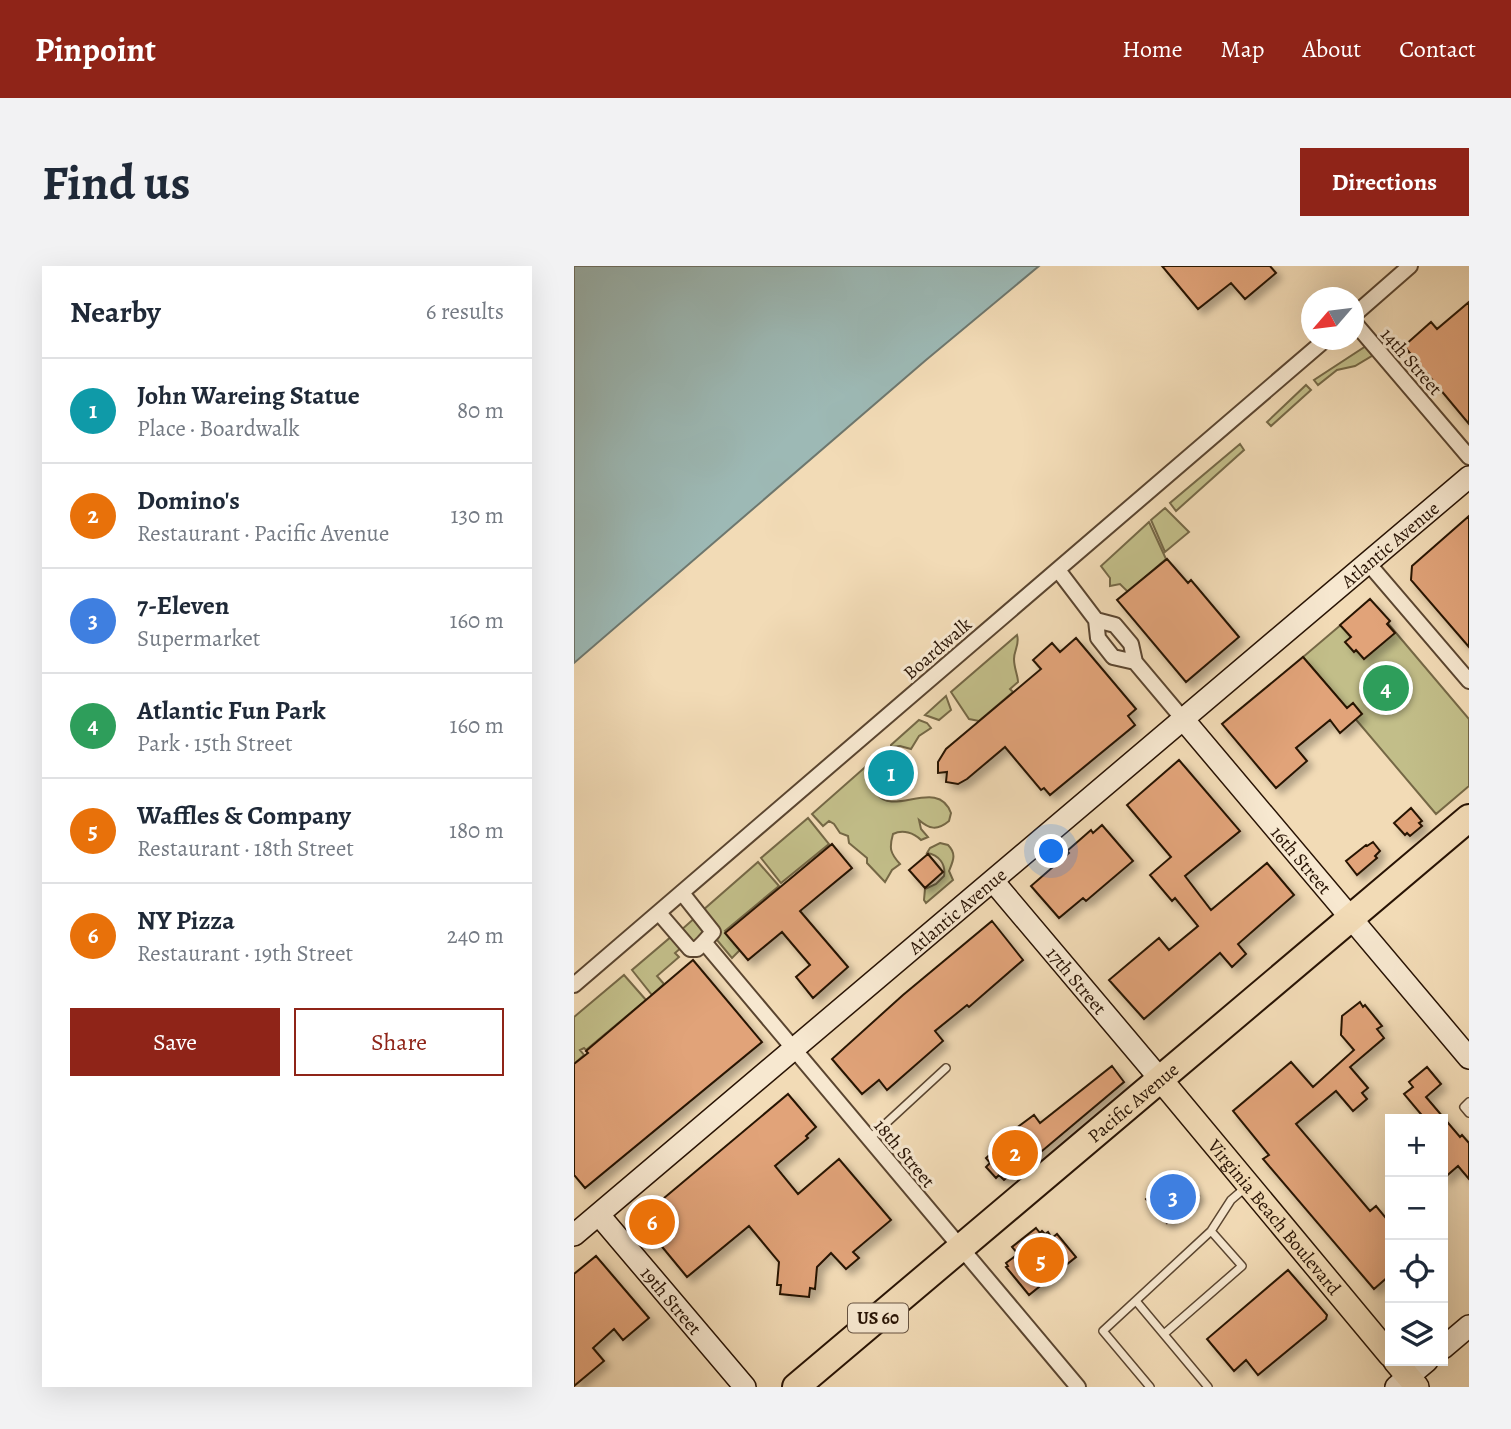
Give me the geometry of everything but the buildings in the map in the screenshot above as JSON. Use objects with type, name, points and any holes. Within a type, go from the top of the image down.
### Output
[{"type":"highway","name":"Pacific Avenue","points":[[796,1387],[1469,818]]},
{"type":"main road","name":"Atlantic Avenue","points":[[574,1235],[1469,477]]},
{"type":"main road","name":"16th Street","points":[[1184,719],[1469,1058]]},
{"type":"main road","name":"17th Street","points":[[992,881],[1161,1080]]},
{"type":"main road","name":"Virginia Beach Boulevard","points":[[1161,1080],[1385,1350]]},
{"type":"main road","name":"19th Street","points":[[599,1215],[745,1387]]},
{"type":"main road","points":[[1448,1344],[1469,1326]]},
{"type":"main road","points":[[1404,1378],[1420,1366]]},
{"type":"street","points":[[1364,306],[1410,266]]},
{"type":"street","name":"14th Street","points":[[1364,335],[1469,457]]},
{"type":"street","name":"Boardwalk","points":[[574,985],[1313,350]]},
{"type":"street","points":[[1368,563],[1469,681]]},
{"type":"street","name":"16th Street","points":[[1058,570],[1096,620],[1098,638],[1113,657],[1135,662]]},
{"type":"street","name":"16th Street","points":[[1096,620],[1115,625],[1131,644],[1135,662],[1184,719]]},
{"type":"street","points":[[659,913],[690,949],[697,949],[713,932],[682,893]]},
{"type":"street","name":"18th Street","points":[[704,942],[1079,1387]]},
{"type":"lane","points":[[868,1139],[946,1068]]},
{"type":"lane","points":[[1469,1102],[1464,1107],[1469,1113]]},
{"type":"lane","points":[[1150,1387],[1102,1331],[1211,1231],[1231,1200],[1248,1185]]},
{"type":"lane","points":[[1164,1334],[1242,1266],[1211,1231]]},
{"type":"lane","points":[[1136,1301],[1208,1387]]},
{"type":"shaded area","points":[[1366,346],[1375,354],[1355,366],[1337,370],[1318,385],[1314,380],[1360,350],[1364,350]]},
{"type":"shaded area","points":[[1306,385],[1311,390],[1271,426],[1267,422]]},
{"type":"shaded area","points":[[1240,444],[1244,450],[1176,511],[1170,503]]},
{"type":"shaded area","points":[[1165,508],[1189,532],[1165,552],[1151,520]]},
{"type":"shaded area","points":[[1149,522],[1166,559],[1128,592],[1120,584],[1110,586],[1110,578],[1101,566]]},
{"type":"shaded area","points":[[1369,601],[1469,719],[1469,786],[1436,814],[1303,657]]},
{"type":"shaded area","points":[[1017,635],[1014,659],[1018,682],[1010,689],[1013,692],[979,721],[969,719],[951,692]]},
{"type":"shaded area","points":[[946,696],[951,710],[939,720],[925,715]]},
{"type":"shaded area","points":[[919,720],[931,728],[919,736],[911,749],[891,747],[891,745]]},
{"type":"shaded area","points":[[899,758],[907,761],[912,786],[902,790],[891,787],[885,774],[887,766]]},
{"type":"shaded area","points":[[871,762],[873,786],[884,800],[893,802],[936,798],[945,803],[951,813],[949,821],[937,827],[930,827],[919,820],[921,829],[928,837],[921,840],[908,832],[893,834],[891,850],[900,864],[892,870],[885,882],[867,863],[867,858],[849,843],[848,836],[840,833],[829,821],[823,826],[812,814]]},
{"type":"shaded area","points":[[808,818],[829,844],[781,883],[761,858]]},
{"type":"shaded area","points":[[940,843],[948,845],[953,851],[949,871],[953,880],[926,903],[925,889],[944,876],[941,861],[927,853],[930,848]]},
{"type":"shaded area","points":[[758,862],[779,886],[725,931],[740,950],[732,958],[717,940],[719,936],[702,911]]},
{"type":"shaded area","points":[[697,916],[707,931],[695,943],[690,943],[680,931]]},
{"type":"shaded area","points":[[672,936],[682,947],[675,953],[679,957],[657,976],[664,984],[652,995],[632,970]]},
{"type":"shaded area","points":[[624,975],[646,1000],[586,1050],[580,1050],[584,1055],[574,1064],[574,1017]]},
{"type":"water","points":[[574,266],[1039,266],[574,663]]},
{"type":"place","name":"Atlantic Fun Park","points":[[1386,688]]},
{"type":"place","name":"John Wareing Statue","points":[[891,773]]},
{"type":"place","name":"Domino's","points":[[1015,1153]]},
{"type":"place","name":"7-Eleven","points":[[1173,1197]]},
{"type":"place","name":"NY Pizza","points":[[652,1222]]},
{"type":"place","name":"Waffles & Company","points":[[1041,1260]]}]
